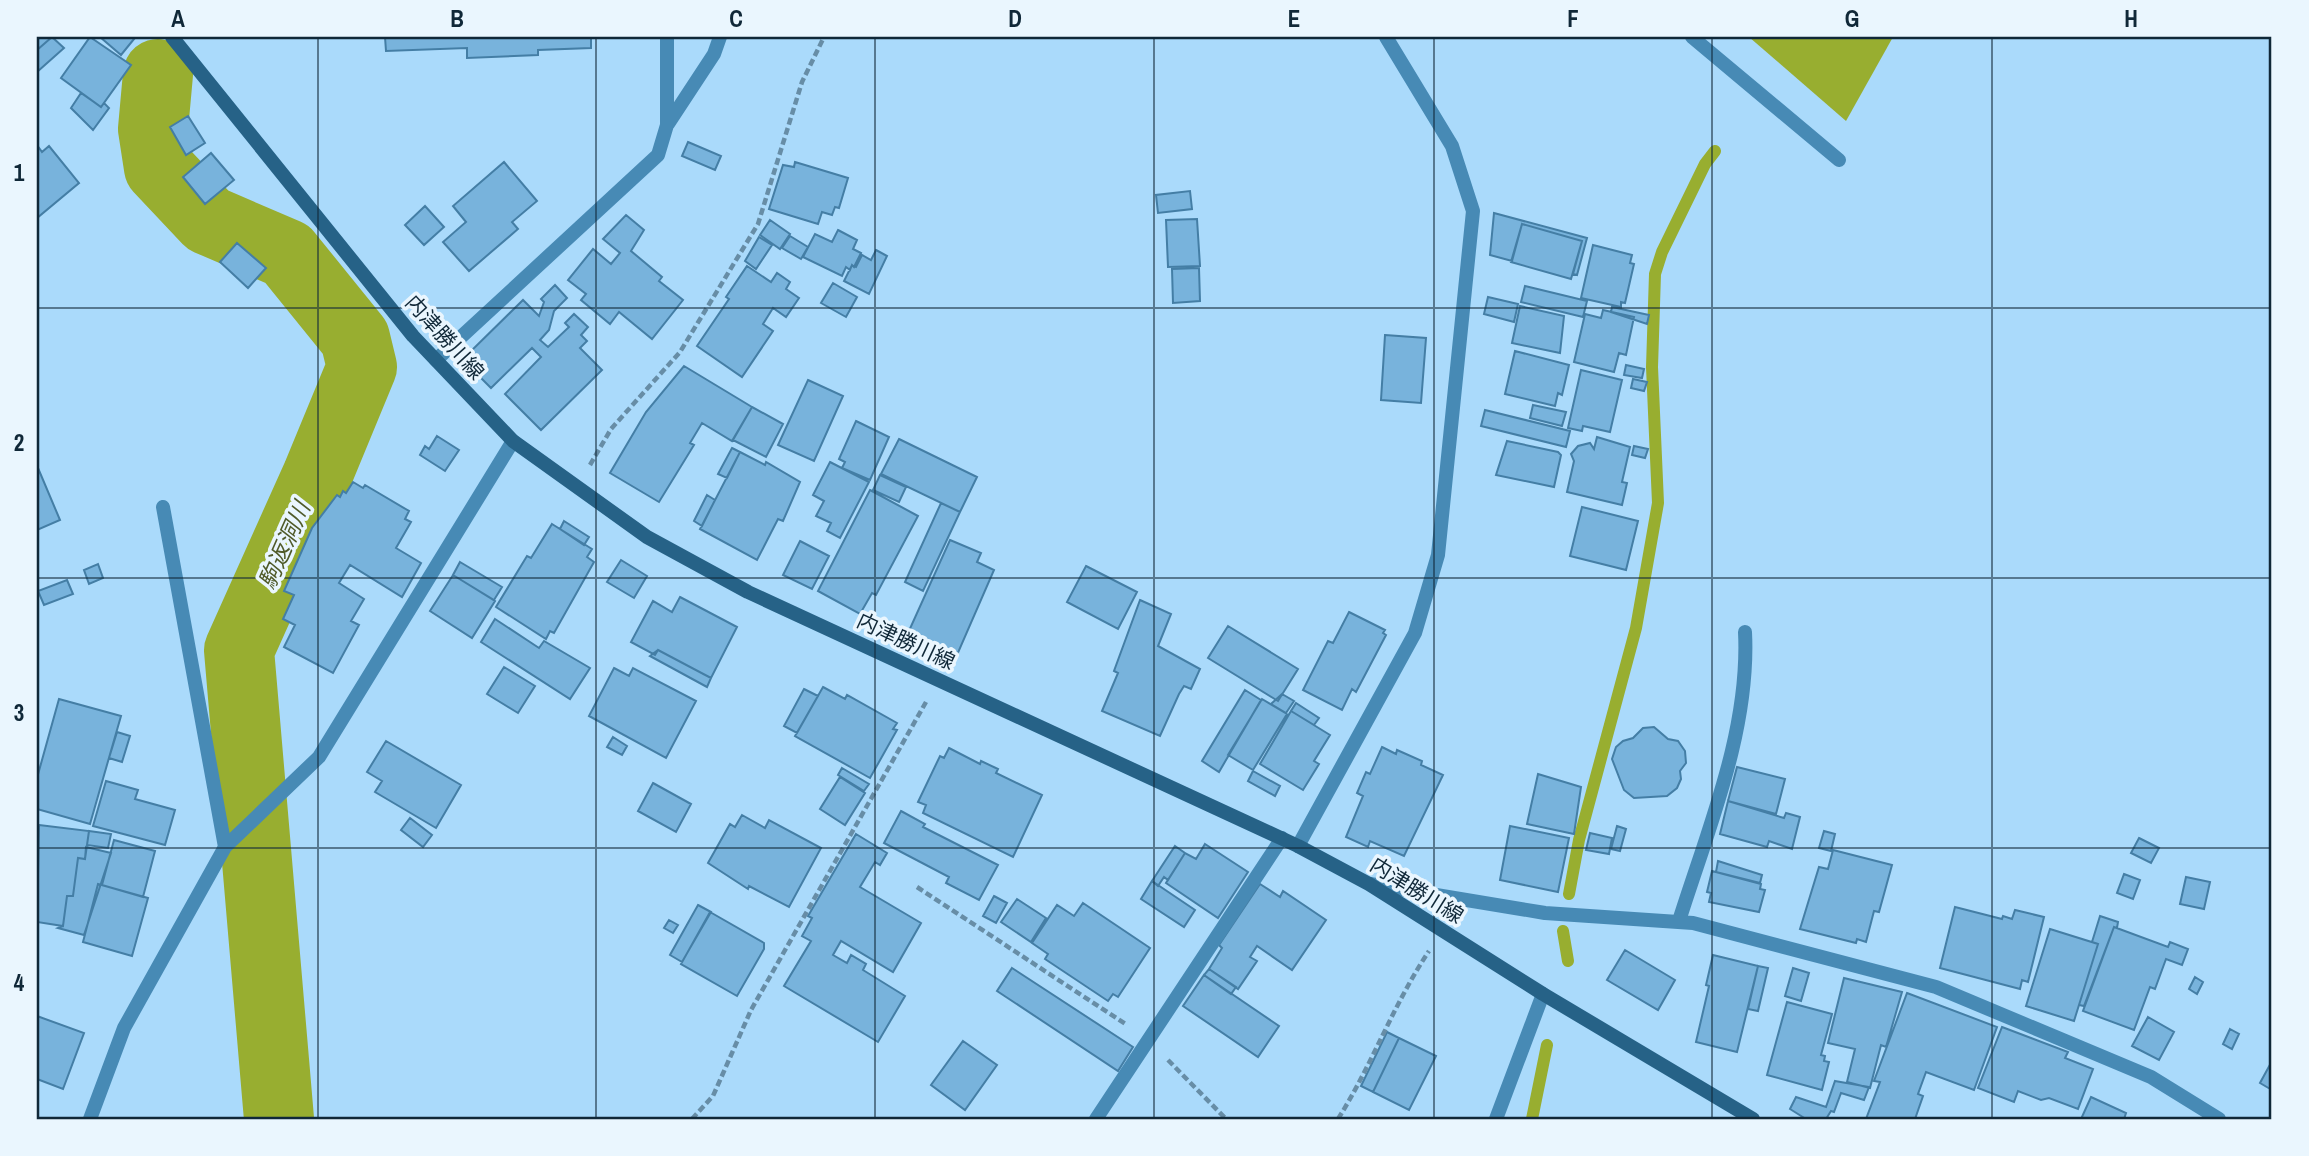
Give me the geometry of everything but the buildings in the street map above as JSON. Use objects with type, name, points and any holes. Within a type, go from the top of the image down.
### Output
[{"type":"main road","name":"内津勝川線","points":[[172,37],[436,360],[513,441],[647,537],[748,592],[1298,846],[1369,884],[1543,994],[1753,1119]]},
{"type":"street","points":[[667,37],[667,125]]},
{"type":"street","points":[[436,360],[658,155],[667,125],[713,54],[720,37]]},
{"type":"street","points":[[1298,846],[1415,633],[1438,555],[1473,211],[1452,146],[1386,37]]},
{"type":"street","points":[[1692,37],[1839,160]]},
{"type":"street","points":[[90,1119],[124,1028],[225,847],[319,757],[513,441]]},
{"type":"street","points":[[163,507],[225,847]]},
{"type":"street","points":[[1679,921],[1717,800],[1743,700],[1745,632]]},
{"type":"street","points":[[1096,1119],[1282,838]]},
{"type":"street","points":[[1369,884],[1545,913],[1679,921],[1936,987],[2151,1077],[2219,1119]]},
{"type":"street","points":[[1496,1119],[1543,994]]},
{"type":"path","points":[[577,486],[611,429],[680,352],[758,224],[802,82],[824,37]]},
{"type":"path","points":[[692,1119],[713,1096],[751,1010],[939,680]]},
{"type":"path","points":[[917,887],[1147,1039],[1226,1119]]},
{"type":"path","points":[[1338,1119],[1354,1093],[1408,982],[1443,931]]},
{"type":"shaded area","points":[[1749,37],[1893,37],[1846,121]]},
{"type":"waterway","name":"駒返洞川","points":[[158,74],[153,129],[159,168],[208,220],[287,254],[355,338],[362,367],[317,476],[239,650],[279,1119]]},
{"type":"waterway","points":[[1569,894],[1579,840],[1636,628],[1658,503],[1652,367],[1655,274],[1662,252],[1705,164],[1715,151]]},
{"type":"waterway","points":[[1563,931],[1568,961]]},
{"type":"waterway","points":[[1532,1119],[1547,1045]]}]
